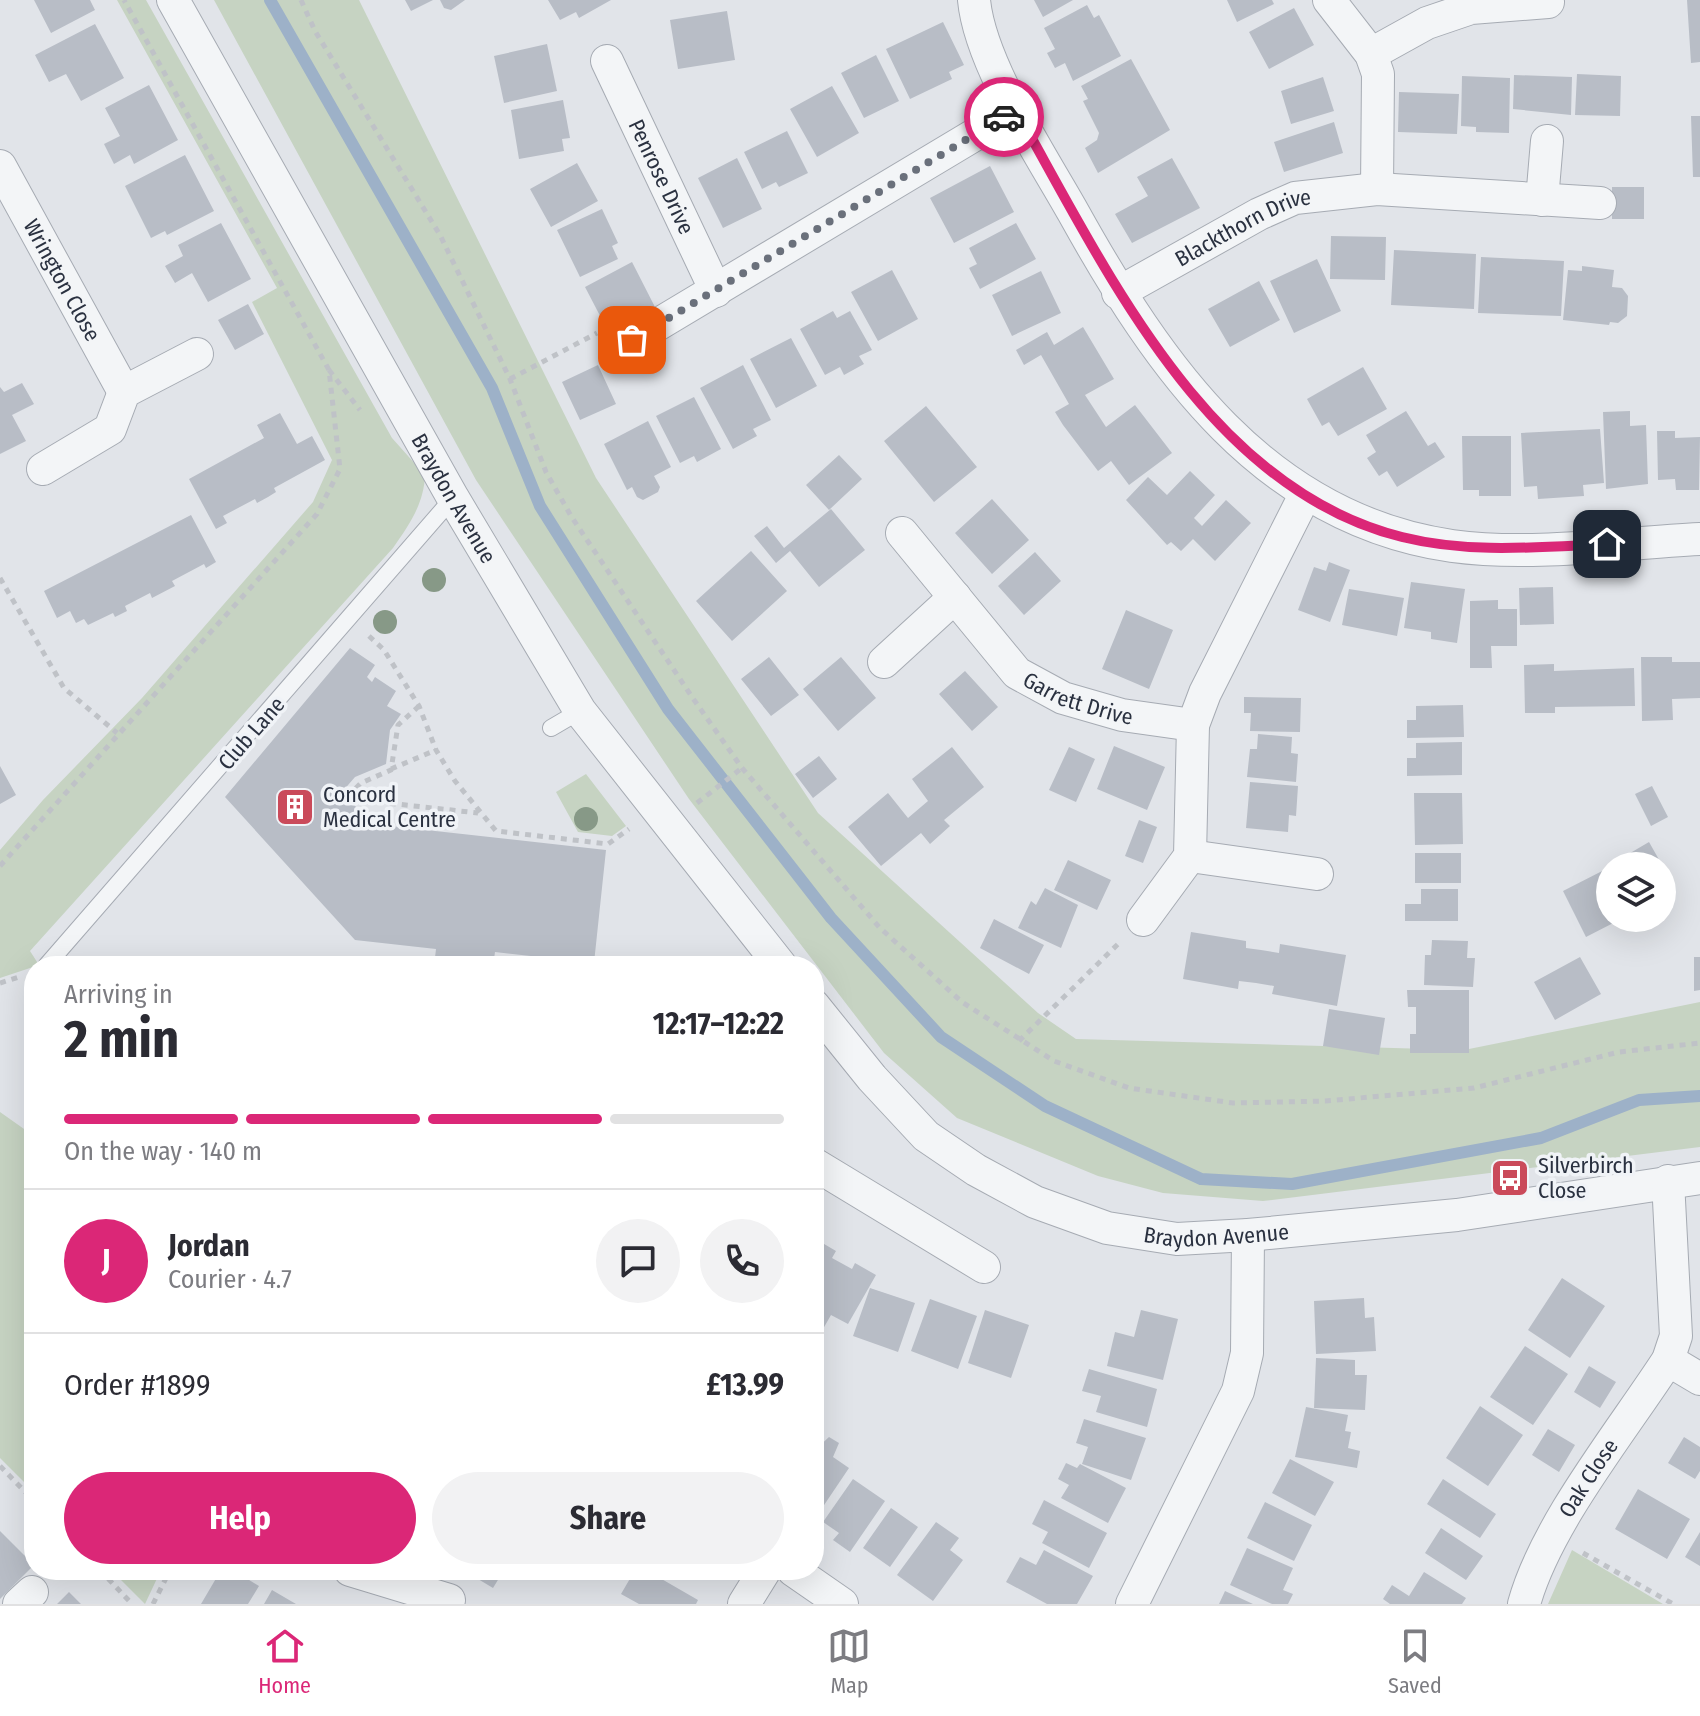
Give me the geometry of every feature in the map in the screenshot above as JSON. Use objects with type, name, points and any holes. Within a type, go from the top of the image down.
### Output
[{"type":"street","name":"Braydon Avenue","points":[[173,0],[453,498],[580,711],[773,956]]},
{"type":"street","points":[[974,0],[976,25],[1016,110],[1118,293],[1195,398],[1239,443],[1305,495],[1354,521],[1402,537],[1455,546],[1515,549],[1700,539]]},
{"type":"street","points":[[1329,0],[1371,54],[1378,74],[1377,189]]},
{"type":"street","points":[[1371,54],[1427,23],[1471,8],[1548,2]]},
{"type":"street","name":"Penrose Drive","points":[[607,61],[716,291]]},
{"type":"street","points":[[632,340],[1016,110]]},
{"type":"street","points":[[1542,200],[1547,141]]},
{"type":"street","name":"Wrington Close","points":[[0,166],[124,392]]},
{"type":"street","name":"Blackthorn Drive","points":[[1118,293],[1259,214],[1295,198],[1377,189],[1600,203]]},
{"type":"street","points":[[43,469],[110,429],[124,392],[197,354]]},
{"type":"street","points":[[1143,920],[1190,856],[1193,725],[1205,693],[1305,495]]},
{"type":"street","name":"Garrett Drive","points":[[902,533],[1017,673],[1077,702],[1122,715],[1193,725]]},
{"type":"street","points":[[884,662],[955,597]]},
{"type":"street","points":[[1190,856],[1317,874]]},
{"type":"street","name":"Braydon Avenue","points":[[824,1018],[872,1078],[926,1136],[976,1170],[1023,1196],[1107,1228],[1177,1239],[1248,1235],[1457,1215],[1684,1180]]},
{"type":"street","points":[[824,1170],[984,1267]]},
{"type":"street","name":"Oak Close","points":[[1524,1604],[1532,1577],[1552,1536],[1668,1360],[1676,1336],[1684,1180]]},
{"type":"street","points":[[1132,1604],[1238,1391],[1247,1353],[1248,1235]]},
{"type":"street","points":[[1668,1360],[1700,1379]]},
{"type":"street","points":[[398,1580],[449,1600]]},
{"type":"street","points":[[744,1604],[759,1580]]},
{"type":"street","points":[[807,1580],[842,1604]]},
{"type":"lane","name":"Club Lane","points":[[55,956],[453,498]]},
{"type":"lane","points":[[551,728],[580,711]]},
{"type":"path","points":[[0,866],[317,514],[340,469],[329,370],[124,0]]},
{"type":"path","points":[[301,0],[315,31],[440,235],[510,379],[546,472],[571,516],[742,768],[880,928],[962,1002],[1054,1061],[1129,1088],[1233,1103],[1325,1101],[1474,1088],[1619,1052],[1700,1043]]},
{"type":"path","points":[[510,379],[598,333],[632,340]]},
{"type":"path","points":[[0,578],[64,688],[117,733]]},
{"type":"path","points":[[350,620],[384,650],[419,706],[436,750],[479,813],[496,831],[608,844],[655,810]]},
{"type":"path","points":[[391,770],[398,725],[419,706]]},
{"type":"path","points":[[436,750],[361,783],[354,790],[369,801],[479,813]]},
{"type":"path","points":[[712,791],[742,768]]},
{"type":"path","points":[[1019,1041],[1143,920]]},
{"type":"path","points":[[0,983],[24,975]]},
{"type":"path","points":[[2,1471],[24,1492]]},
{"type":"path","points":[[1552,1536],[1673,1604]]},
{"type":"path","points":[[109,1580],[132,1604]]},
{"type":"path","points":[[153,1604],[165,1580]]},
{"type":"green space","points":[[117,0],[146,0],[392,438],[425,475],[424,486],[415,514],[393,548],[30,951],[33,956],[24,956],[24,970],[0,978],[0,850],[43,800],[142,698],[313,502],[332,460],[252,302],[277,288]]},
{"type":"green space","points":[[214,0],[359,0],[596,478],[818,813],[1038,1013],[1076,1039],[1464,1050],[1700,1002],[1700,1147],[1263,1201],[1163,1193],[1098,1176],[957,1118],[884,1053],[824,975],[824,956],[810,956],[689,799],[476,480]]},
{"type":"green space","points":[[586,774],[626,826],[612,836],[578,832],[556,792]]},
{"type":"green space","points":[[0,1112],[24,1129],[24,1482],[0,1458]]},
{"type":"green space","points":[[1572,1550],[1663,1604],[1548,1604]]},
{"type":"green space","points":[[121,1580],[156,1580],[145,1604]]},
{"type":"building","points":[[34,0],[90,0],[95,10],[51,33]]},
{"type":"building","points":[[405,0],[433,0],[411,11]]},
{"type":"building","points":[[440,0],[465,0],[451,10],[444,8]]},
{"type":"building","points":[[548,0],[611,0],[579,18],[576,12],[560,20]]},
{"type":"building","points":[[1034,0],[1073,0],[1043,17]]},
{"type":"building","points":[[1227,0],[1272,0],[1274,4],[1237,22]]},
{"type":"building","points":[[1687,0],[1700,0],[1700,62],[1691,63]]},
{"type":"building","points":[[1087,5],[1094,18],[1099,15],[1121,56],[1073,81],[1065,63],[1055,68],[1047,53],[1055,49],[1044,28]]},
{"type":"building","points":[[1294,8],[1314,45],[1269,69],[1249,32]]},
{"type":"building","points":[[727,11],[735,60],[678,69],[670,20]]},
{"type":"building","points":[[943,22],[964,65],[949,72],[952,79],[910,99],[886,49]]},
{"type":"building","points":[[95,24],[124,78],[81,101],[66,74],[49,82],[35,55]]},
{"type":"building","points":[[547,44],[557,91],[504,103],[494,56]]},
{"type":"building","points":[[876,55],[899,101],[864,118],[841,73]]},
{"type":"building","points":[[1131,59],[1170,130],[1098,173],[1085,148],[1097,140],[1099,133],[1083,101],[1088,99],[1081,86]]},
{"type":"building","points":[[1577,74],[1621,76],[1620,116],[1575,115]]},
{"type":"building","points":[[1514,75],[1572,77],[1571,115],[1513,109]]},
{"type":"building","points":[[1462,76],[1510,78],[1509,133],[1476,132],[1476,127],[1461,126]]},
{"type":"building","points":[[1323,77],[1334,111],[1291,124],[1281,91]]},
{"type":"building","points":[[149,85],[178,140],[134,164],[130,155],[114,164],[104,144],[120,136],[105,108]]},
{"type":"building","points":[[832,86],[859,133],[817,157],[790,109]]},
{"type":"building","points":[[1399,92],[1459,94],[1457,134],[1398,132]]},
{"type":"building","points":[[563,100],[570,138],[562,139],[564,151],[519,159],[511,110]]},
{"type":"building","points":[[1691,116],[1700,116],[1700,177],[1693,177]]},
{"type":"building","points":[[1334,122],[1343,153],[1284,172],[1274,142]]},
{"type":"building","points":[[787,131],[808,173],[779,187],[776,182],[762,189],[744,152]]},
{"type":"building","points":[[185,155],[214,211],[167,235],[165,231],[151,238],[125,186]]},
{"type":"building","points":[[737,158],[762,209],[723,228],[698,178]]},
{"type":"building","points":[[1172,158],[1200,208],[1132,243],[1115,214],[1148,196],[1137,177]]},
{"type":"building","points":[[577,163],[598,201],[551,227],[530,189]]},
{"type":"building","points":[[990,166],[1014,212],[954,243],[930,198]]},
{"type":"building","points":[[1612,187],[1644,187],[1644,219],[1612,219]]},
{"type":"building","points":[[602,209],[618,243],[612,246],[618,259],[580,277],[557,230]]},
{"type":"building","points":[[221,223],[251,279],[208,302],[192,273],[175,283],[165,266],[183,256],[178,245]]},
{"type":"building","points":[[1016,223],[1036,259],[980,289],[969,268],[977,264],[969,248]]},
{"type":"building","points":[[1331,236],[1386,237],[1385,280],[1330,279]]},
{"type":"building","points":[[1394,250],[1476,254],[1474,309],[1391,305]]},
{"type":"building","points":[[1481,257],[1564,261],[1561,316],[1478,313]]},
{"type":"building","points":[[1317,259],[1341,311],[1294,333],[1270,281]]},
{"type":"building","points":[[632,262],[656,309],[609,333],[585,287]]},
{"type":"building","points":[[1582,266],[1614,270],[1612,287],[1622,288],[1628,296],[1627,316],[1618,323],[1610,322],[1609,325],[1563,320],[1568,270],[1582,271]]},
{"type":"building","points":[[892,270],[918,319],[878,341],[851,292]]},
{"type":"building","points":[[1041,271],[1061,313],[1012,336],[992,295]]},
{"type":"building","points":[[1259,281],[1280,320],[1230,347],[1208,309]]},
{"type":"building","points":[[248,304],[264,334],[235,350],[218,320]]},
{"type":"building","points":[[833,311],[837,318],[850,311],[872,350],[859,356],[864,364],[844,375],[840,367],[825,375],[800,329]]},
{"type":"building","points":[[1083,327],[1114,379],[1085,395],[1106,427],[1135,405],[1172,453],[1129,485],[1111,461],[1098,471],[1063,425],[1055,412],[1069,404],[1041,355],[1024,365],[1016,350],[1047,332],[1054,345]]},
{"type":"building","points":[[791,338],[817,386],[776,408],[750,359]]},
{"type":"building","points":[[598,365],[616,404],[580,420],[562,382]]},
{"type":"building","points":[[743,365],[771,420],[753,429],[757,436],[733,449],[700,388]]},
{"type":"building","points":[[1363,367],[1387,409],[1338,436],[1329,422],[1322,426],[1307,399]]},
{"type":"building","points":[[22,383],[34,404],[12,415],[26,441],[0,454],[0,387],[4,392]]},
{"type":"building","points":[[694,397],[721,449],[697,462],[694,456],[680,463],[656,416]]},
{"type":"building","points":[[926,406],[977,467],[934,502],[884,441]]},
{"type":"building","points":[[1406,411],[1428,446],[1435,442],[1445,457],[1397,487],[1387,471],[1379,476],[1367,458],[1376,452],[1366,435]]},
{"type":"building","points":[[1630,411],[1630,426],[1646,425],[1648,484],[1606,489],[1603,412]]},
{"type":"building","points":[[280,413],[297,444],[312,436],[325,460],[274,488],[276,492],[268,497],[257,503],[255,499],[223,516],[227,523],[216,529],[189,479],[264,438],[257,425]]},
{"type":"building","points":[[648,421],[671,467],[654,476],[660,487],[658,492],[643,500],[637,497],[632,487],[627,490],[604,444]]},
{"type":"building","points":[[1600,429],[1604,483],[1583,485],[1584,496],[1538,499],[1537,486],[1524,487],[1521,433]]},
{"type":"building","points":[[1657,431],[1675,431],[1675,438],[1700,437],[1699,490],[1676,490],[1675,479],[1658,480]]},
{"type":"building","points":[[1462,436],[1511,436],[1511,496],[1479,496],[1479,490],[1463,490]]},
{"type":"building","points":[[839,455],[862,479],[829,510],[806,485]]},
{"type":"building","points":[[1190,471],[1215,495],[1194,518],[1202,526],[1226,500],[1251,523],[1215,561],[1193,539],[1181,551],[1171,542],[1167,545],[1126,500],[1148,477],[1167,495]]},
{"type":"building","points":[[992,499],[1029,540],[992,574],[955,533]]},
{"type":"building","points":[[831,509],[865,550],[819,587],[790,551],[776,563],[754,536],[767,526],[784,548]]},
{"type":"building","points":[[191,515],[216,562],[206,568],[204,564],[172,581],[175,586],[152,598],[150,593],[125,606],[127,611],[115,617],[113,613],[88,625],[84,619],[76,623],[70,611],[57,618],[44,591]]},
{"type":"building","points":[[751,551],[787,591],[732,641],[696,601]]},
{"type":"building","points":[[1035,552],[1061,581],[1024,615],[998,586]]},
{"type":"building","points":[[1329,562],[1350,570],[1330,622],[1298,610],[1314,567],[1326,571]]},
{"type":"building","points":[[1411,582],[1465,589],[1457,643],[1431,639],[1431,632],[1404,628]]},
{"type":"building","points":[[1553,587],[1554,624],[1520,625],[1519,588]]},
{"type":"building","points":[[1349,589],[1404,598],[1397,636],[1342,625]]},
{"type":"building","points":[[1498,600],[1498,609],[1517,609],[1517,646],[1491,646],[1492,668],[1470,668],[1470,601]]},
{"type":"building","points":[[1126,610],[1173,630],[1149,689],[1102,669]]},
{"type":"building","name":"Concord Medical Centre","points":[[350,648],[375,665],[367,677],[372,682],[375,677],[396,691],[387,706],[401,714],[390,730],[386,764],[355,777],[342,792],[372,824],[606,850],[595,956],[531,956],[495,952],[494,956],[435,956],[436,949],[355,940],[225,797]]},
{"type":"building","points":[[769,657],[799,695],[771,716],[741,679]]},
{"type":"building","points":[[841,657],[876,698],[838,731],[803,689]]},
{"type":"building","points":[[1641,657],[1672,657],[1672,662],[1700,662],[1700,698],[1672,699],[1673,720],[1642,721]]},
{"type":"building","points":[[1554,664],[1554,671],[1634,668],[1635,706],[1555,707],[1555,713],[1525,713],[1524,665]]},
{"type":"building","points":[[965,671],[998,707],[972,731],[939,694]]},
{"type":"building","points":[[1244,697],[1301,698],[1300,732],[1250,731],[1251,713],[1244,713]]},
{"type":"building","points":[[1463,705],[1464,737],[1407,738],[1407,720],[1416,720],[1416,706]]},
{"type":"building","points":[[1258,734],[1292,737],[1291,753],[1298,754],[1296,782],[1247,777],[1250,749],[1257,749]]},
{"type":"building","points":[[1462,742],[1462,775],[1407,776],[1407,758],[1416,758],[1416,743]]},
{"type":"building","points":[[1114,746],[1165,767],[1147,810],[1097,789]]},
{"type":"building","points":[[952,747],[984,787],[944,820],[950,826],[930,844],[921,833],[881,866],[848,827],[888,793],[908,818],[928,801],[912,779]]},
{"type":"building","points":[[1069,747],[1095,759],[1076,802],[1049,790]]},
{"type":"building","points":[[819,756],[837,779],[813,798],[795,774]]},
{"type":"building","points":[[0,766],[16,795],[0,804]]},
{"type":"building","points":[[1250,782],[1298,786],[1296,816],[1289,815],[1288,832],[1246,828]]},
{"type":"building","points":[[1652,786],[1668,817],[1651,826],[1635,794]]},
{"type":"building","points":[[1414,793],[1462,793],[1463,844],[1415,845]]},
{"type":"building","points":[[1139,820],[1157,827],[1143,863],[1125,856]]},
{"type":"building","points":[[1649,842],[1655,852],[1632,852]]},
{"type":"building","points":[[1415,853],[1461,853],[1461,883],[1415,883]]},
{"type":"building","points":[[1068,860],[1111,880],[1097,910],[1054,890]]},
{"type":"building","points":[[1596,874],[1596,932],[1586,937],[1563,891]]},
{"type":"building","points":[[1045,888],[1078,905],[1061,948],[1018,928],[1031,901],[1036,905]]},
{"type":"building","points":[[1421,889],[1458,889],[1458,921],[1405,921],[1405,904],[1421,904]]},
{"type":"building","points":[[994,919],[1044,945],[1029,974],[980,948]]},
{"type":"building","points":[[1191,932],[1246,941],[1246,948],[1279,953],[1280,944],[1346,955],[1337,1006],[1272,994],[1274,986],[1239,981],[1238,989],[1183,979]]},
{"type":"building","points":[[1432,940],[1468,941],[1467,958],[1475,958],[1473,987],[1424,985],[1425,955],[1431,955]]},
{"type":"building","points":[[1580,957],[1601,994],[1555,1020],[1534,982]]},
{"type":"building","points":[[1694,957],[1700,957],[1700,990],[1694,991]]},
{"type":"building","points":[[1407,990],[1469,990],[1469,1053],[1410,1053],[1410,1034],[1416,1034],[1416,1007],[1408,1007]]},
{"type":"building","points":[[1329,1009],[1385,1018],[1379,1055],[1323,1046]]},
{"type":"building","points":[[824,1244],[836,1251],[832,1258],[852,1269],[855,1263],[876,1275],[848,1324],[831,1315],[824,1327]]},
{"type":"building","points":[[1562,1278],[1605,1306],[1570,1358],[1528,1330]]},
{"type":"building","points":[[870,1288],[915,1303],[898,1352],[853,1336]]},
{"type":"building","points":[[1364,1298],[1365,1318],[1374,1317],[1376,1351],[1316,1354],[1314,1301]]},
{"type":"building","points":[[930,1299],[977,1316],[958,1369],[911,1351]]},
{"type":"building","points":[[985,1310],[1029,1325],[1011,1378],[968,1363]]},
{"type":"building","points":[[1141,1310],[1178,1319],[1163,1380],[1107,1366],[1115,1332],[1134,1337]]},
{"type":"building","points":[[1525,1346],[1568,1374],[1533,1425],[1490,1397]]},
{"type":"building","points":[[1316,1358],[1355,1360],[1355,1375],[1367,1375],[1365,1410],[1314,1408]]},
{"type":"building","points":[[1589,1366],[1616,1382],[1600,1408],[1574,1392]]},
{"type":"building","points":[[1089,1369],[1157,1389],[1147,1427],[1096,1412],[1101,1396],[1082,1391]]},
{"type":"building","points":[[1480,1406],[1523,1435],[1488,1486],[1446,1458]]},
{"type":"building","points":[[1306,1407],[1348,1415],[1345,1431],[1351,1432],[1348,1448],[1360,1451],[1357,1468],[1295,1457]]},
{"type":"building","points":[[1084,1419],[1146,1438],[1131,1480],[1082,1464],[1088,1447],[1076,1443]]},
{"type":"building","points":[[1548,1429],[1575,1445],[1559,1472],[1532,1455]]},
{"type":"building","points":[[829,1437],[839,1443],[833,1457],[849,1468],[824,1505],[824,1442]]},
{"type":"building","points":[[1684,1437],[1700,1447],[1700,1471],[1695,1479],[1668,1463]]},
{"type":"building","points":[[1290,1459],[1334,1482],[1315,1516],[1272,1493]]},
{"type":"building","points":[[1066,1463],[1077,1468],[1080,1464],[1126,1488],[1108,1523],[1061,1498],[1069,1485],[1058,1479]]},
{"type":"building","points":[[853,1479],[885,1501],[850,1552],[833,1540],[839,1533],[824,1521]]},
{"type":"building","points":[[1443,1479],[1496,1514],[1480,1538],[1427,1504]]},
{"type":"building","points":[[1638,1489],[1690,1519],[1667,1559],[1615,1529]]},
{"type":"building","points":[[1044,1500],[1107,1533],[1089,1568],[1042,1543],[1048,1532],[1032,1524]]},
{"type":"building","points":[[1265,1502],[1312,1525],[1294,1561],[1247,1538]]},
{"type":"building","points":[[891,1508],[918,1527],[890,1567],[863,1548]]},
{"type":"building","points":[[936,1522],[959,1538],[950,1550],[963,1560],[933,1601],[897,1575]]},
{"type":"building","points":[[1441,1528],[1483,1556],[1466,1580],[1425,1553]]},
{"type":"building","points":[[0,1531],[24,1555],[24,1575],[0,1599]]},
{"type":"building","points":[[1700,1532],[1700,1566],[1685,1557]]},
{"type":"building","points":[[1247,1548],[1293,1568],[1283,1590],[1293,1594],[1288,1604],[1272,1604],[1230,1585]]},
{"type":"building","points":[[1044,1550],[1093,1576],[1077,1604],[1047,1604],[1006,1582],[1020,1557],[1036,1565]]},
{"type":"building","points":[[1424,1572],[1466,1598],[1462,1604],[1390,1604],[1383,1599],[1392,1585],[1409,1596]]},
{"type":"building","points":[[215,1580],[249,1580],[259,1586],[248,1604],[201,1604]]},
{"type":"building","points":[[480,1580],[498,1580],[493,1588]]},
{"type":"building","points":[[629,1580],[663,1580],[698,1600],[696,1604],[639,1604],[621,1594]]},
{"type":"building","points":[[272,1590],[296,1604],[264,1604]]},
{"type":"building","points":[[1225,1591],[1253,1604],[1219,1604]]},
{"type":"building","points":[[69,1592],[81,1604],[57,1604]]},
{"type":"waterway","points":[[270,0],[492,388],[540,506],[668,709],[831,918],[941,1037],[1045,1106],[1201,1179],[1292,1184],[1541,1138],[1639,1100],[1700,1096]]},
{"type":"way so far","points":[[632,340],[1004,117]]},
{"type":"place","name":"Concord Medical Centre","points":[[295,807]]},
{"type":"place","name":"Silverbirch Close","points":[[1510,1178]]},
{"type":"route","points":[[1004,117],[1016,110],[1118,293],[1195,398],[1239,443],[1305,495],[1354,521],[1402,537],[1455,546],[1515,549],[1607,544]]}]
